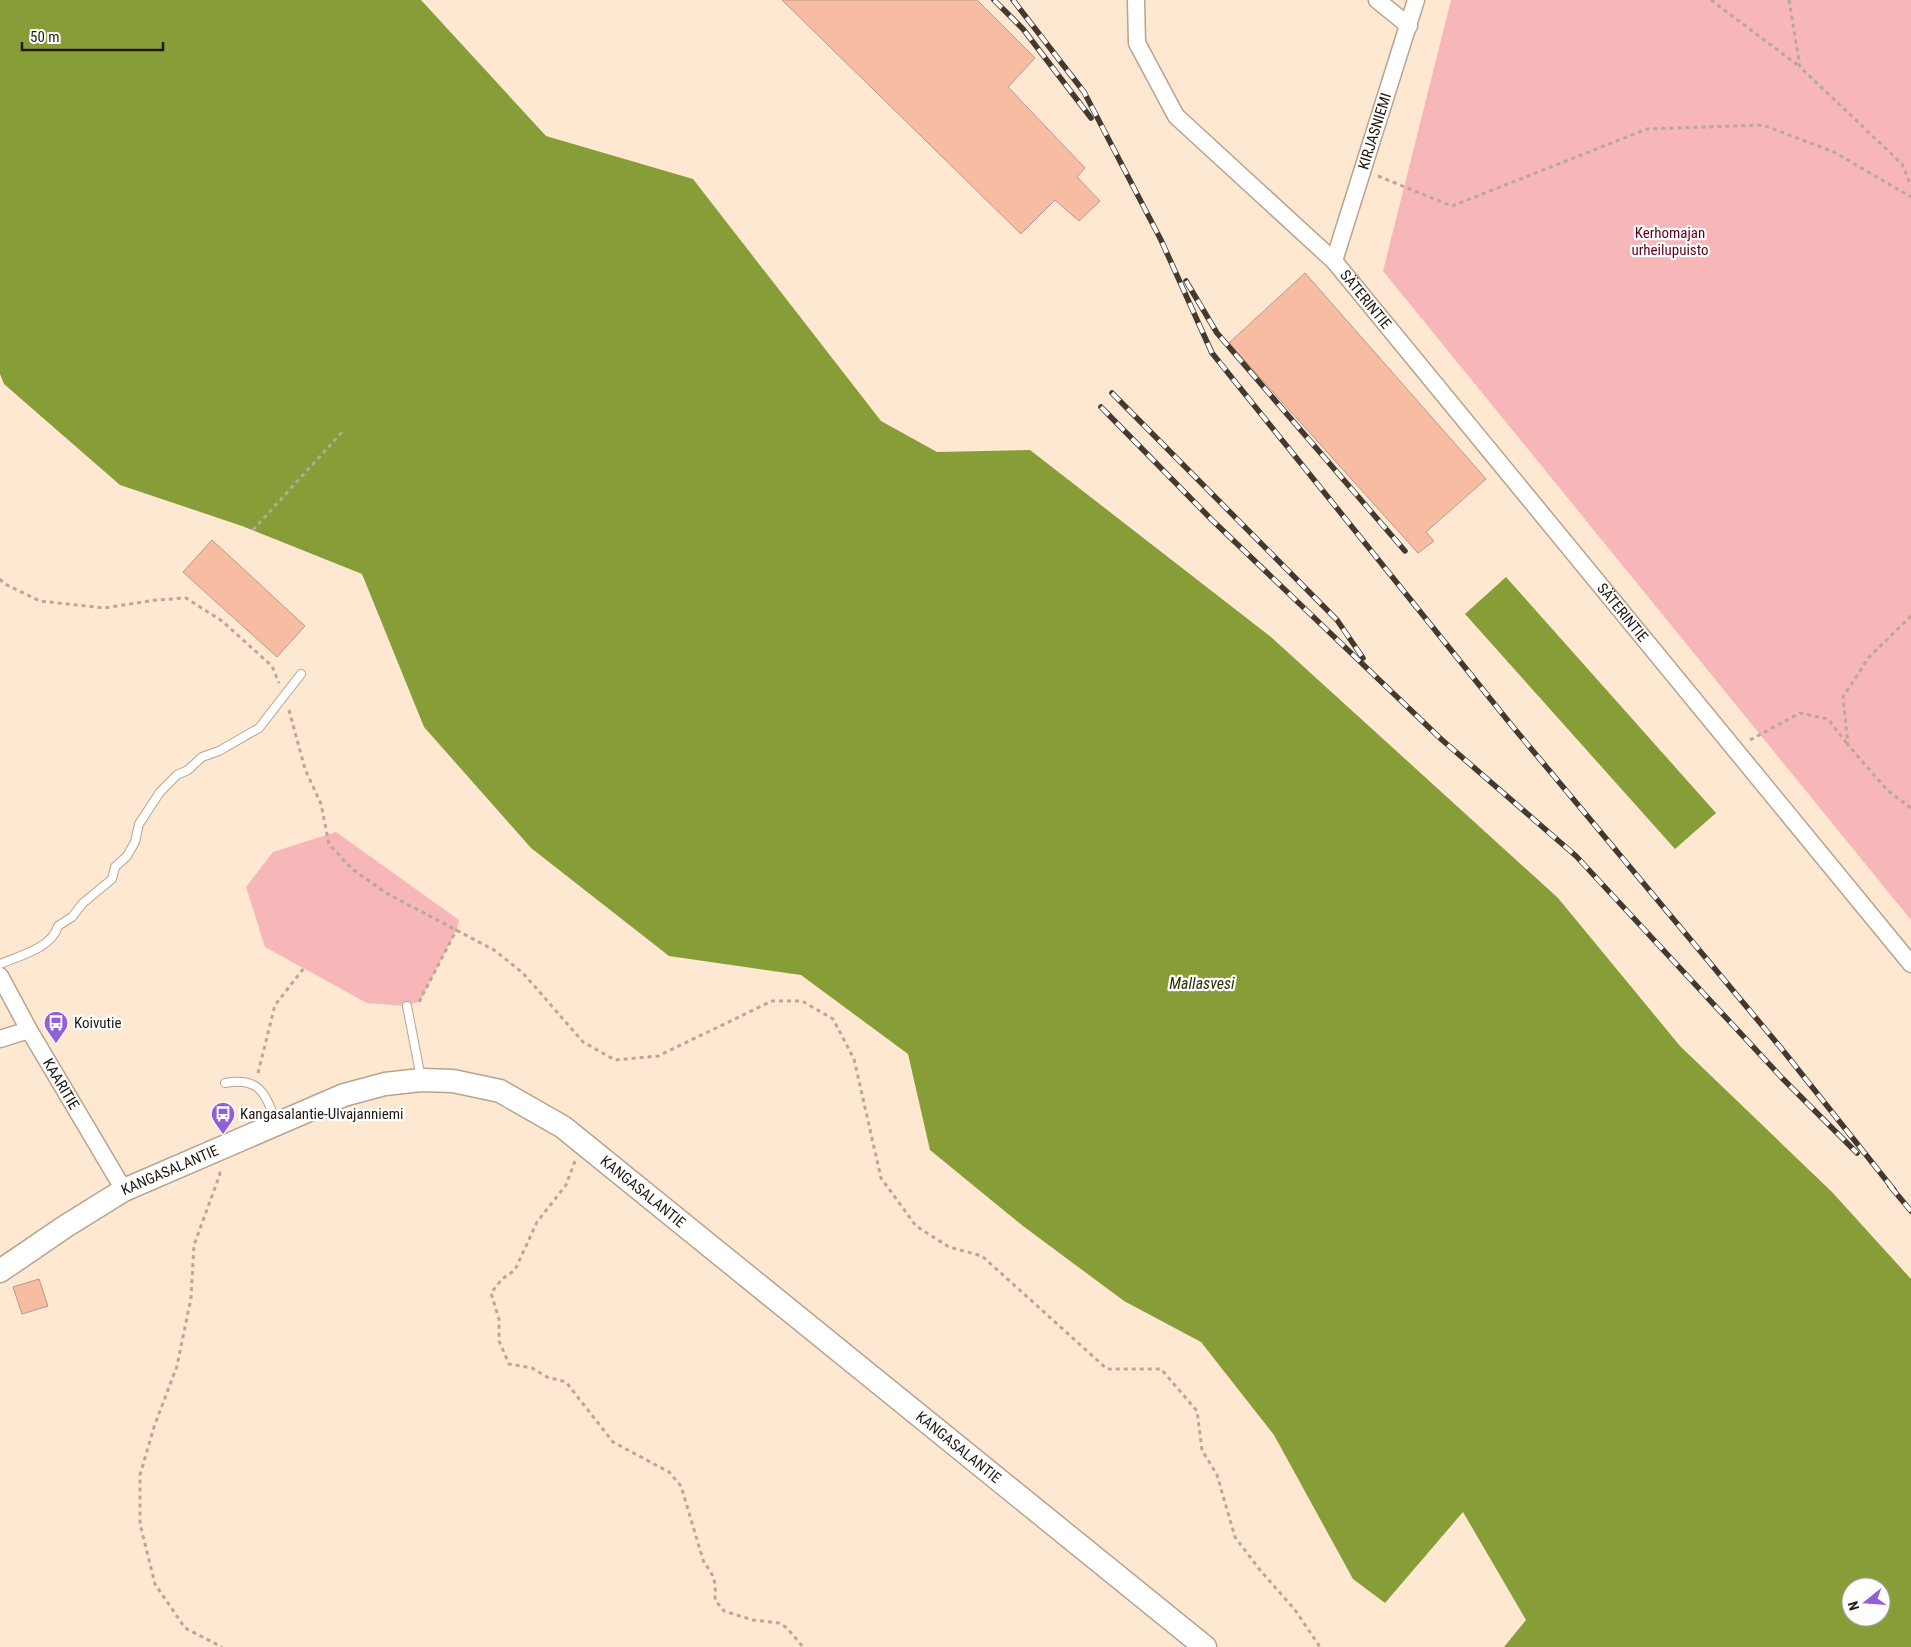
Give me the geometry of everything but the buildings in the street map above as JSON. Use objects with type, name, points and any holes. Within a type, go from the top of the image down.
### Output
[{"type":"main road","name":"KANGASALANTIE","points":[[0,1271],[66,1226],[124,1190],[344,1095],[384,1084],[421,1080],[453,1082],[500,1091],[563,1127],[1205,1647]]},
{"type":"street","name":"SÄTERINTIE","points":[[1136,0],[1137,43],[1176,116],[1334,262],[1911,964]]},
{"type":"street","points":[[1377,0],[1409,26]]},
{"type":"street","name":"KIRJASNIEMI","points":[[1334,262],[1416,0]]},
{"type":"street","name":"KAARITIE","points":[[0,976],[29,1030],[124,1190]]},
{"type":"street","points":[[0,1039],[29,1030]]},
{"type":"lane","points":[[0,964],[38,948],[56,934],[58,926],[72,917],[83,903],[112,879],[115,867],[127,856],[135,842],[139,824],[160,792],[177,775],[188,770],[202,757],[219,751],[260,728],[301,674]]},
{"type":"lane","points":[[407,1006],[421,1080]]},
{"type":"lane","points":[[225,1083],[240,1080],[255,1084],[266,1097],[276,1124]]},
{"type":"path","points":[[1711,0],[1800,67],[1902,164],[1911,186]]},
{"type":"path","points":[[1789,0],[1800,67]]},
{"type":"path","points":[[1363,170],[1452,206],[1647,129],[1763,126],[1834,152],[1911,197]]},
{"type":"path","points":[[253,530],[343,431]]},
{"type":"path","points":[[0,579],[3,583],[40,601],[104,608],[156,600],[186,598],[222,621],[272,666],[284,697],[304,769],[322,804],[329,844],[351,868],[386,893],[494,950],[523,973],[583,1042],[616,1060],[658,1056],[772,1001],[802,1001],[833,1019],[854,1059],[881,1178],[916,1226],[948,1247],[982,1256],[1107,1369],[1161,1369],[1197,1411],[1202,1450],[1217,1475],[1235,1538],[1295,1610],[1320,1647]]},
{"type":"path","points":[[1848,745],[1842,697],[1869,657],[1911,616]]},
{"type":"path","points":[[1734,748],[1800,713],[1828,719],[1887,790],[1911,808]]},
{"type":"path","points":[[407,1006],[420,1001],[457,929]]},
{"type":"path","points":[[255,1084],[276,1005],[304,968]]},
{"type":"path","points":[[584,1163],[576,1156],[566,1185],[537,1222],[515,1270],[490,1293],[499,1319],[499,1341],[509,1364],[532,1368],[547,1377],[566,1382],[613,1442],[669,1472],[681,1486],[704,1563],[712,1572],[716,1586],[715,1600],[724,1611],[753,1620],[778,1622],[787,1628],[803,1647]]},
{"type":"path","points":[[212,1171],[226,1166]]},
{"type":"path","points":[[218,1169],[220,1174],[194,1245],[191,1298],[176,1366],[154,1427],[140,1475],[140,1524],[155,1584],[185,1628],[222,1647]]},
{"type":"green space","name":"Kerhomajan urheilupuisto","points":[[1451,0],[1911,0],[1911,920],[1383,271]]},
{"type":"green space","points":[[336,832],[459,920],[457,929],[420,1001],[407,1006],[367,1003],[265,947],[246,887],[273,852]]},
{"type":"water","name":"Mallasvesi","points":[[0,0],[421,0],[546,136],[693,179],[881,421],[937,452],[1030,450],[1271,637],[1558,898],[1680,1046],[1832,1192],[1911,1279],[1911,1647],[1504,1647],[1526,1620],[1463,1512],[1385,1603],[1353,1579],[1274,1435],[1201,1342],[1124,1301],[1023,1226],[930,1150],[908,1054],[801,975],[669,956],[531,848],[424,727],[362,574],[242,526],[120,485],[4,384],[0,374]]},
{"type":"water","points":[[1506,577],[1716,813],[1675,849],[1465,614]]},
{"type":"railway","points":[[994,0],[1023,29],[1091,118]]},
{"type":"railway","points":[[1013,0],[1084,92],[1161,240],[1212,353],[1513,727],[1781,1048],[1894,1190]]},
{"type":"railway","points":[[1186,281],[1217,333],[1405,551]]},
{"type":"railway","points":[[1112,393],[1337,620],[1363,658]]},
{"type":"railway","points":[[1101,407],[1212,520],[1441,739],[1576,856],[1782,1078],[1857,1153]]},
{"type":"railway","points":[[1890,1186],[1911,1211]]},
{"type":"place","name":"Koivutie","points":[[56,1044]]},
{"type":"place","name":"Kangasalantie-Ulvajanniemi","points":[[223,1135]]}]
